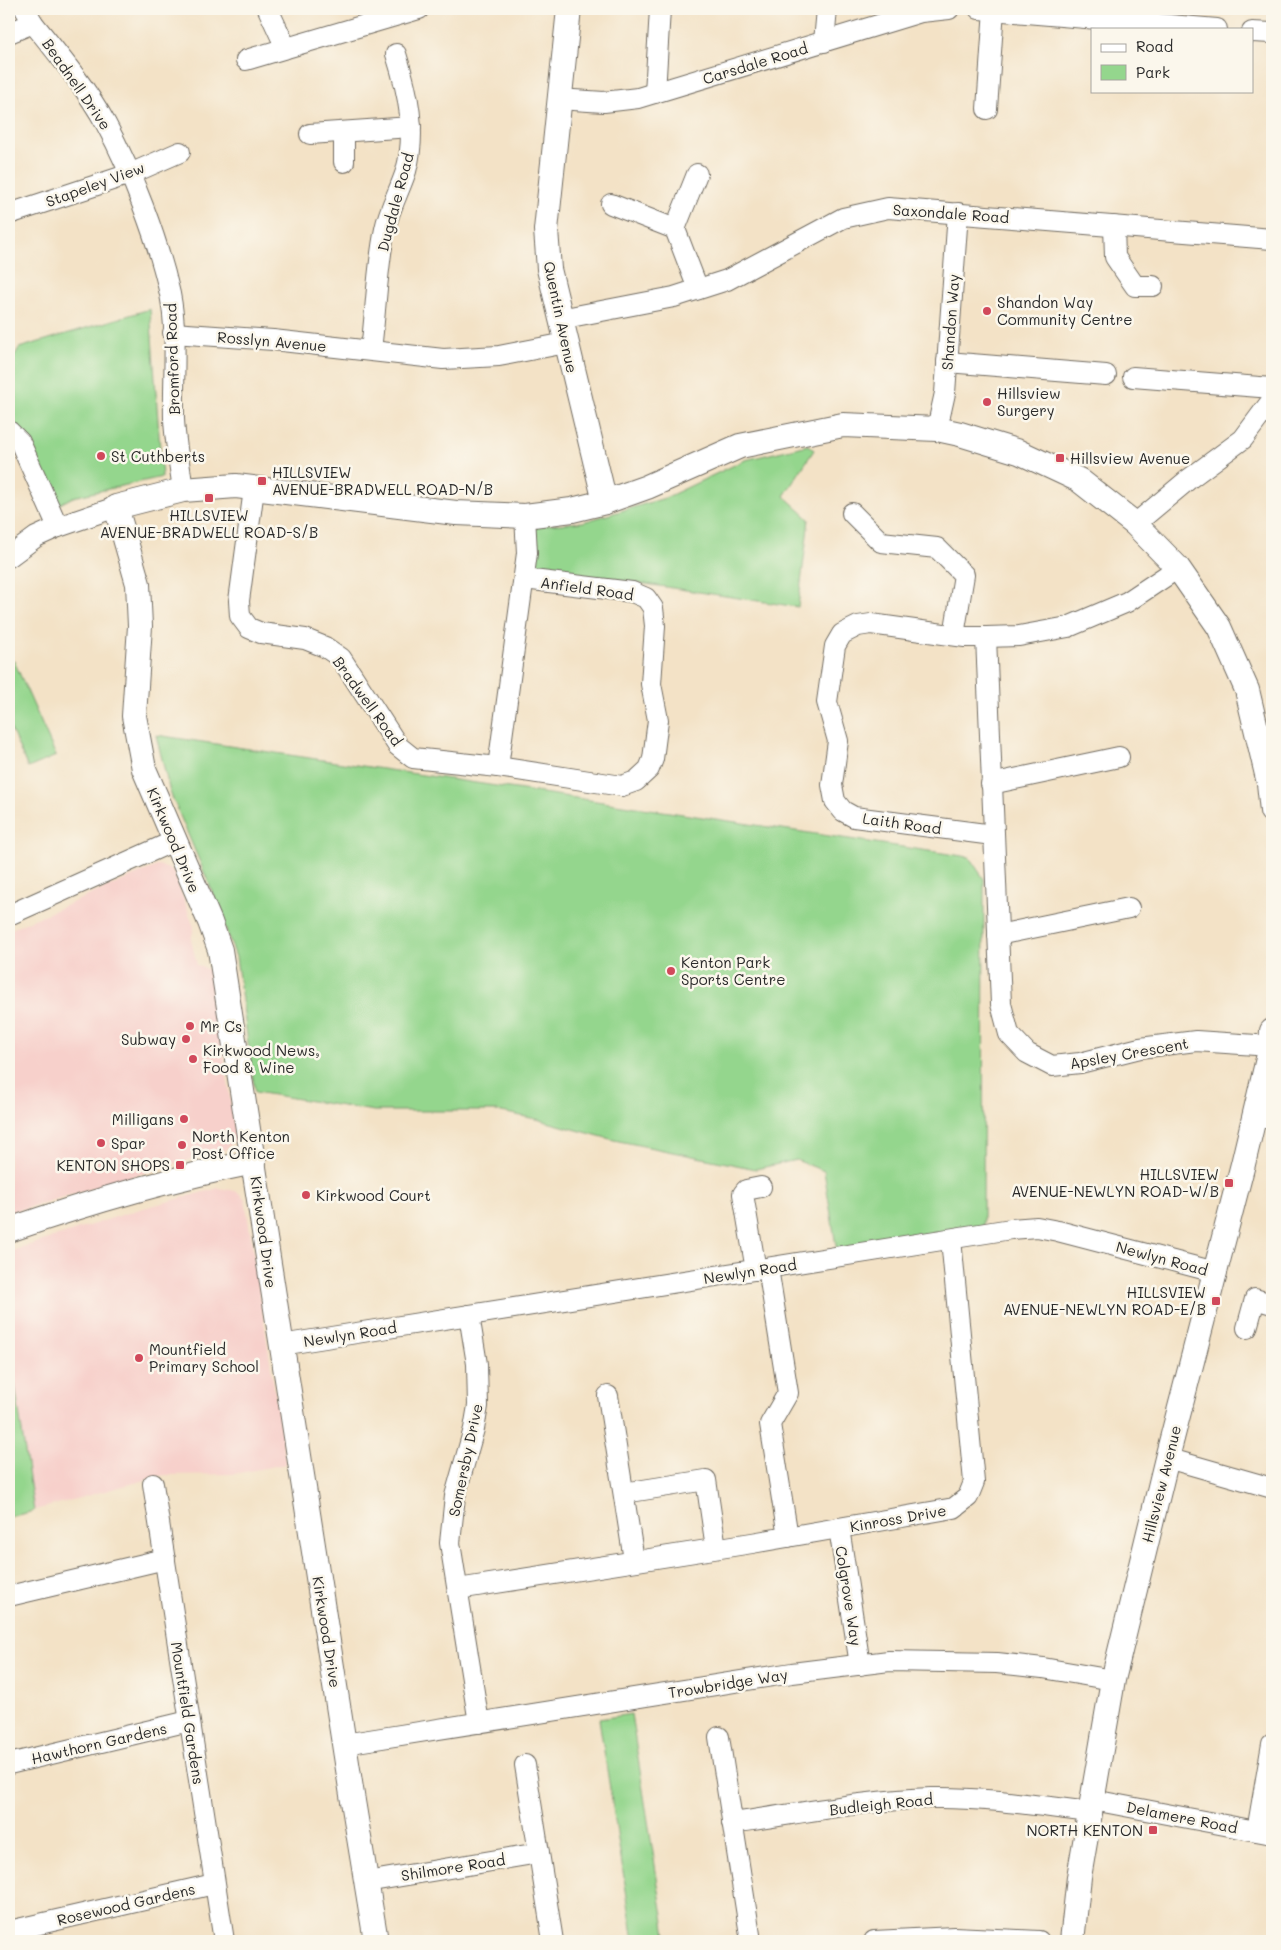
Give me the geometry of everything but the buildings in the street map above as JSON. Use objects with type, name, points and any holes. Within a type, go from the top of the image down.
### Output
[{"type":"street","points":[[268,9],[286,48]]},
{"type":"street","points":[[246,60],[419,9]]},
{"type":"street","name":"Quentin Avenue","points":[[569,9],[558,99],[546,230],[548,269],[605,502]]},
{"type":"street","points":[[655,93],[660,9]]},
{"type":"street","points":[[824,42],[827,9]]},
{"type":"street","name":"Carsdale Road","points":[[558,99],[604,102],[638,98],[921,12],[949,9]]},
{"type":"street","points":[[987,110],[989,9],[1206,28]]},
{"type":"street","name":"Beadnell Drive","points":[[9,32],[29,16],[64,61],[106,123],[130,174]]},
{"type":"street","points":[[1254,32],[1272,33]]},
{"type":"street","name":"Dugdale Road","points":[[371,350],[378,293],[380,255],[386,226],[406,170],[410,147],[408,92],[396,54]]},
{"type":"street","points":[[310,134],[410,127]]},
{"type":"street","points":[[344,132],[344,162]]},
{"type":"street","name":"Stapeley View","points":[[9,214],[130,174],[180,152]]},
{"type":"street","name":"Bromford Road","points":[[130,174],[156,244],[170,295],[173,333],[174,421],[183,490]]},
{"type":"street","points":[[697,174],[675,230],[698,289]]},
{"type":"street","points":[[611,204],[675,230]]},
{"type":"street","name":"Saxondale Road","points":[[560,319],[674,297],[727,280],[843,218],[888,208],[1272,239]]},
{"type":"street","name":"Shandon Way","points":[[937,429],[945,393],[958,213]]},
{"type":"street","points":[[1114,226],[1115,257],[1135,286],[1153,286]]},
{"type":"street","name":"Rosslyn Avenue","points":[[173,333],[273,340],[443,359],[499,356],[566,343]]},
{"type":"street","points":[[947,362],[1106,375]]},
{"type":"street","points":[[1133,377],[1272,388]]},
{"type":"street","points":[[1135,524],[1189,479],[1243,439],[1272,400]]},
{"type":"street","points":[[9,557],[36,538],[58,527],[116,507],[183,490],[236,486],[456,513],[525,516],[572,510],[605,502],[647,487],[740,446],[843,425],[937,429],[1019,452],[1079,480],[1135,524],[1178,568],[1219,627],[1247,690],[1270,783],[1272,810]]},
{"type":"street","points":[[9,431],[20,442],[58,527]]},
{"type":"street","name":"Bradwell Road","points":[[254,489],[239,601],[240,616],[249,628],[261,633],[305,639],[325,647],[341,658],[398,746],[413,758],[498,766]]},
{"type":"street","name":"Kirkwood Drive","points":[[116,507],[138,584],[140,626],[134,716],[144,770],[210,922],[220,950],[376,1941]]},
{"type":"street","points":[[852,513],[881,542],[938,548],[964,575],[954,635]]},
{"type":"street","points":[[498,766],[527,553],[525,516]]},
{"type":"street","points":[[986,637],[1019,636],[1068,626],[1127,602],[1178,568]]},
{"type":"street","name":"Anfield Road","points":[[498,766],[622,786],[636,782],[649,769],[653,759],[658,720],[651,684],[655,626],[653,608],[646,598],[632,592],[524,579]]},
{"type":"street","name":"Laith Road","points":[[986,637],[954,635],[871,624],[858,626],[842,634],[835,646],[826,702],[838,741],[832,785],[834,801],[843,811],[854,817],[993,835]]},
{"type":"street","name":"Apsley Crescent","points":[[986,637],[1000,1004],[1009,1034],[1027,1053],[1052,1066],[1080,1064],[1140,1048],[1196,1041],[1272,1038]]},
{"type":"street","points":[[991,784],[1118,757]]},
{"type":"street","points":[[9,915],[174,841]]},
{"type":"street","points":[[998,935],[1129,908]]},
{"type":"street","name":"Hillsview Avenue","points":[[1072,1941],[1079,1877],[1113,1680],[1215,1272],[1263,1118],[1272,1038]]},
{"type":"street","points":[[9,1230],[58,1213],[162,1184],[254,1162]]},
{"type":"street","points":[[761,1187],[746,1190],[743,1194],[762,1269],[788,1393],[770,1424],[788,1537]]},
{"type":"street","name":"Newlyn Road","points":[[281,1345],[1011,1229],[1037,1227],[1058,1231],[1215,1272]]},
{"type":"street","name":"Kinross Drive","points":[[458,1589],[788,1537],[954,1508],[968,1497],[974,1482],[951,1239]]},
{"type":"street","points":[[1247,1328],[1255,1299],[1272,1304]]},
{"type":"street","name":"Somersby Drive","points":[[469,1315],[477,1364],[478,1406],[474,1430],[456,1496],[451,1522],[450,1542],[479,1723]]},
{"type":"street","points":[[608,1396],[634,1560]]},
{"type":"street","points":[[1167,1458],[1272,1488]]},
{"type":"street","points":[[624,1493],[706,1480],[716,1548]]},
{"type":"street","name":"Mountfield Gardens","points":[[153,1484],[224,1941]]},
{"type":"street","name":"Colgrove Way","points":[[839,1528],[860,1665]]},
{"type":"street","points":[[9,1596],[165,1559]]},
{"type":"street","name":"Trowbridge Way","points":[[344,1744],[792,1673],[898,1661],[997,1663],[1043,1668],[1113,1680]]},
{"type":"street","name":"Hawthorn Gardens","points":[[9,1764],[190,1721]]},
{"type":"street","points":[[719,1737],[751,1941]]},
{"type":"street","points":[[1264,1833],[1272,1744]]},
{"type":"street","points":[[525,1765],[553,1941]]},
{"type":"street","name":"Budleigh Road","points":[[732,1823],[892,1801],[934,1798],[1092,1806]]},
{"type":"street","name":"Delamere Road","points":[[1092,1806],[1264,1833]]},
{"type":"street","name":"Shilmore Road","points":[[366,1882],[539,1853]]},
{"type":"street","name":"Rosewood Gardens","points":[[9,1932],[214,1884]]},
{"type":"street","points":[[874,1941],[954,1937],[1038,1941]]},
{"type":"shaded area","points":[[159,865],[173,871],[194,927],[191,940],[197,965],[212,971],[236,1139],[226,1149],[9,1213],[9,930]]},
{"type":"shaded area","name":"Mountfield Primary School","points":[[219,1188],[238,1192],[245,1199],[286,1464],[234,1474],[164,1475],[9,1517],[9,1252],[140,1209]]},
{"type":"green space","points":[[150,309],[162,477],[73,497],[56,506],[9,423],[9,366],[19,348]]},
{"type":"green space","points":[[808,445],[814,450],[784,496],[809,519],[798,607],[646,584],[534,572],[535,526],[583,522],[665,498],[745,460]]},
{"type":"green space","points":[[14,661],[56,756],[28,768],[9,725],[9,663]]},
{"type":"green space","points":[[156,735],[969,857],[984,879],[983,1227],[837,1252],[824,1171],[796,1160],[756,1169],[614,1140],[536,1119],[497,1111],[374,1111],[255,1092],[236,957],[210,886],[170,792]]},
{"type":"green space","points":[[9,1378],[15,1385],[34,1511],[9,1517]]},
{"type":"green space","points":[[631,1714],[667,1941],[634,1941],[599,1719]]},
{"type":"place","name":"Shandon Way Community Centre","points":[[987,311]]},
{"type":"place","name":"Hillsview Surgery","points":[[987,402]]},
{"type":"place","name":"St Cuthberts","points":[[101,456]]},
{"type":"place","name":"Hillsview Avenue","points":[[1060,458]]},
{"type":"place","name":"HILLSVIEW AVENUE-BRADWELL ROAD-N/B","points":[[262,481]]},
{"type":"place","name":"HILLSVIEW AVENUE-BRADWELL ROAD-S/B","points":[[209,498]]},
{"type":"place","name":"Kenton Park Sports Centre","points":[[671,971]]},
{"type":"place","name":"Mr Cs","points":[[190,1026]]},
{"type":"place","name":"Subway","points":[[186,1039]]},
{"type":"place","name":"Kirkwood News, Food & Wine","points":[[193,1059]]},
{"type":"place","name":"Milligans","points":[[184,1119]]},
{"type":"place","name":"Spar","points":[[101,1143]]},
{"type":"place","name":"North Kenton Post Office","points":[[182,1145]]},
{"type":"place","name":"KENTON SHOPS","points":[[180,1165]]},
{"type":"place","name":"HILLSVIEW AVENUE-NEWLYN ROAD-W/B","points":[[1229,1183]]},
{"type":"place","name":"Kirkwood Court","points":[[306,1195]]},
{"type":"place","name":"HILLSVIEW AVENUE-NEWLYN ROAD-E/B","points":[[1216,1301]]},
{"type":"place","name":"Mountfield Primary School","points":[[139,1358]]},
{"type":"place","name":"NORTH KENTON","points":[[1153,1830]]}]
